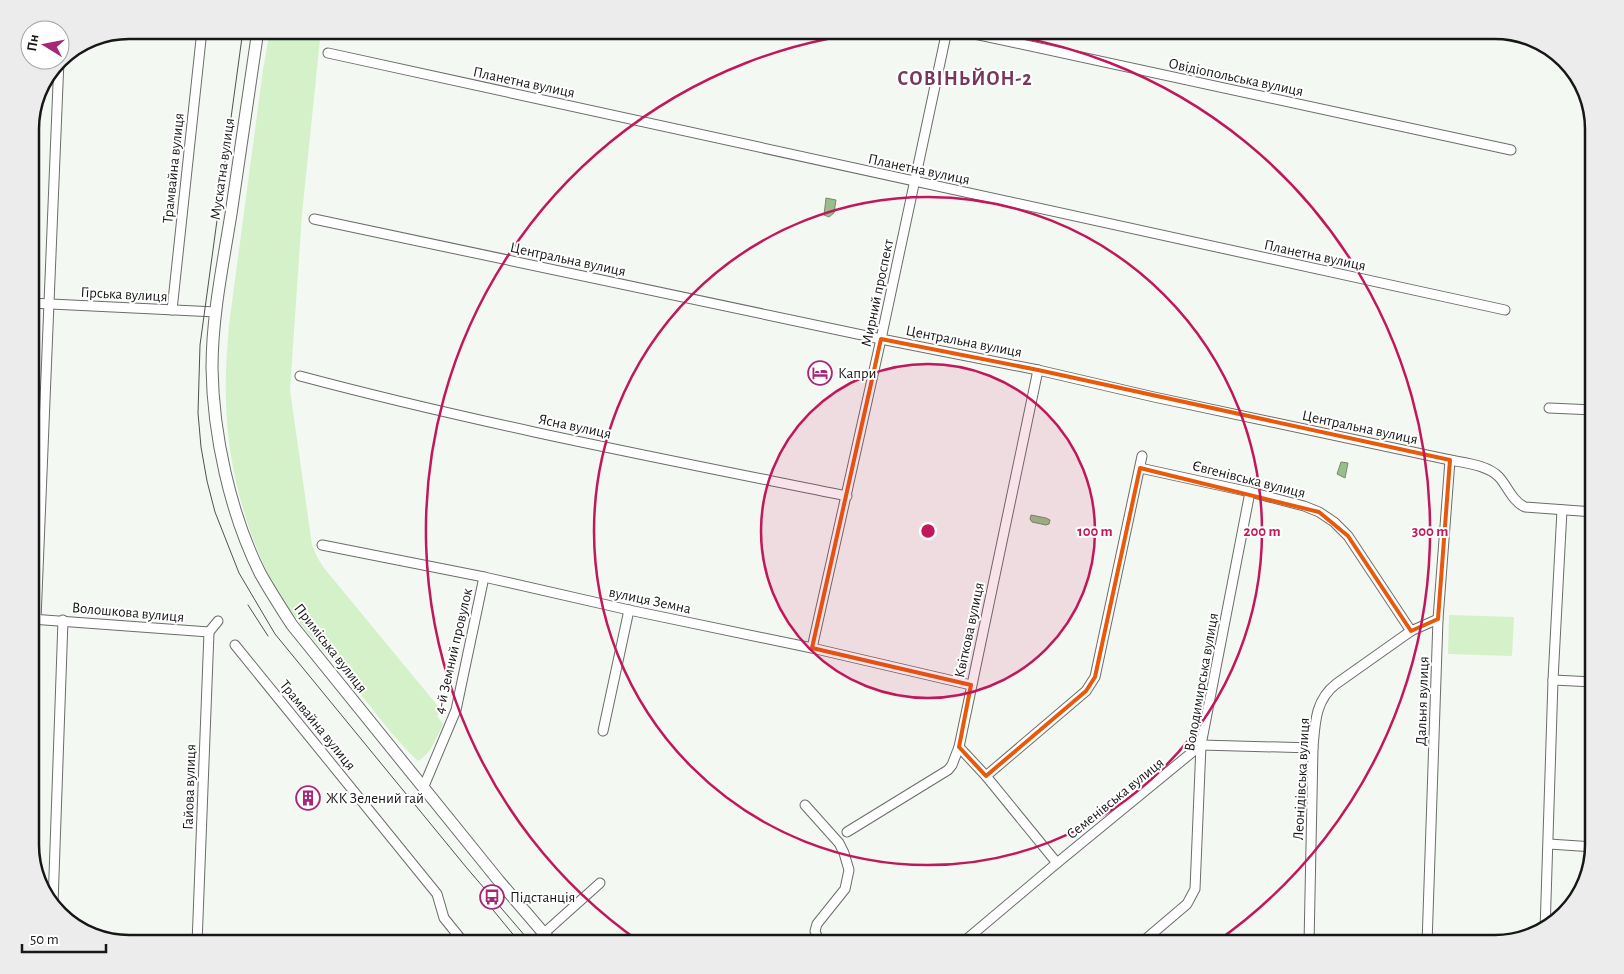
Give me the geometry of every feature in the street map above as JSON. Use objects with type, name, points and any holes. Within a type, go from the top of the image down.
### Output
[{"type":"street","name":"Трамвайна вулиця","points":[[172,310],[201,39]]},
{"type":"street","name":"Мускатна вулиця","points":[[216,312],[257,39]]},
{"type":"street","name":"Мирний проспект","points":[[812,648],[847,496],[945,39]]},
{"type":"street","name":"Овідіопольська вулиця","points":[[998,39],[1511,150]]},
{"type":"street","name":"Планетна вулиця","points":[[328,53],[1505,310]]},
{"type":"street","points":[[39,501],[58,72]]},
{"type":"street","name":"Центральна вулиця","points":[[314,219],[881,339],[1038,370],[1481,467],[1493,471],[1499,476],[1519,504],[1525,507],[1585,511]]},
{"type":"street","name":"Гірська вулиця","points":[[39,303],[216,312]]},
{"type":"street","name":"Приміська вулиця","points":[[216,312],[212,366],[214,406],[221,452],[235,506],[260,571],[274,598],[306,644],[544,934]]},
{"type":"street","name":"Квіткова вулиця","points":[[847,832],[948,770],[952,765],[959,747],[1038,370]]},
{"type":"street","name":"Ясна вулиця","points":[[300,376],[420,407],[613,449],[847,496]]},
{"type":"street","points":[[1549,408],[1585,410]]},
{"type":"street","points":[[986,776],[1086,691],[1095,677],[1142,456]]},
{"type":"street","name":"Дальня вулиця","points":[[1427,935],[1438,620],[1450,460]]},
{"type":"street","name":"Євгенівська вулиця","points":[[1140,468],[1250,492],[1304,506],[1319,512],[1334,522],[1348,536],[1411,631]]},
{"type":"street","name":"Володимирська вулиця","points":[[1151,935],[1187,904],[1195,889],[1201,745],[1250,492]]},
{"type":"street","points":[[1546,920],[1553,680],[1562,510]]},
{"type":"street","name":"вулиця Земна","points":[[322,546],[484,577],[629,610],[812,648],[971,685]]},
{"type":"street","name":"4-й Земний провулок","points":[[424,786],[456,710],[484,577]]},
{"type":"street","points":[[604,731],[629,610]]},
{"type":"street","name":"Волошкова вулиця","points":[[39,619],[208,632]]},
{"type":"street","points":[[53,894],[63,620]]},
{"type":"street","name":"Леонідівська вулиця","points":[[1309,935],[1313,748],[1318,709],[1322,699],[1328,690],[1411,631],[1438,620]]},
{"type":"street","points":[[208,632],[218,621]]},
{"type":"street","name":"Гайова вулиця","points":[[198,935],[208,632]]},
{"type":"street","name":"Трамвайна вулиця","points":[[235,645],[437,894],[444,918],[458,935]]},
{"type":"street","points":[[1553,680],[1585,682]]},
{"type":"street","points":[[1201,745],[1313,748]]},
{"type":"street","name":"Семенівська вулиця","points":[[972,935],[1201,745]]},
{"type":"street","points":[[959,747],[986,776],[1057,863]]},
{"type":"street","points":[[805,805],[839,842],[849,870],[845,889],[817,924],[815,931],[817,935]]},
{"type":"street","points":[[1549,844],[1585,846]]},
{"type":"street","points":[[544,934],[600,883]]},
{"type":"highlighted area","points":[[881,339],[1038,370],[1450,460],[1438,619],[1411,631],[1348,536],[1319,512],[1140,468],[1095,677],[1086,691],[986,776],[959,747],[971,685],[812,648]]},
{"type":"shaded area","points":[[268,39],[320,39],[302,214],[290,390],[312,545],[317,557],[442,711],[437,716],[443,724],[436,740],[427,754],[418,761],[391,732],[287,607],[268,574],[258,551],[241,501],[235,476],[227,425],[226,372],[228,334]]},
{"type":"shaded area","points":[[826,198],[836,200],[834,213],[829,217],[824,215]]},
{"type":"shaded area","points":[[1341,462],[1348,463],[1345,478],[1337,474]]},
{"type":"shaded area","points":[[1031,515],[1050,520],[1049,524],[1032,522],[1030,519]]},
{"type":"shaded area","points":[[1449,615],[1514,617],[1512,656],[1448,654]]},
{"type":"tram line","points":[[242,39],[200,345],[198,413],[201,447],[215,512],[239,573],[275,634],[466,867],[524,935]]},
{"type":"tram line","points":[[248,605],[268,636]]},
{"type":"tram line","points":[[493,910],[514,935]]},
{"type":"place","name":"Капри","points":[[820,373]]},
{"type":"place","name":"ЖК Зелений гай","points":[[308,798]]},
{"type":"place","name":"Підстанція","points":[[492,897]]},
{"type":"district","name":"СОВІНЬЙОН-2","points":[[965,78]]}]
